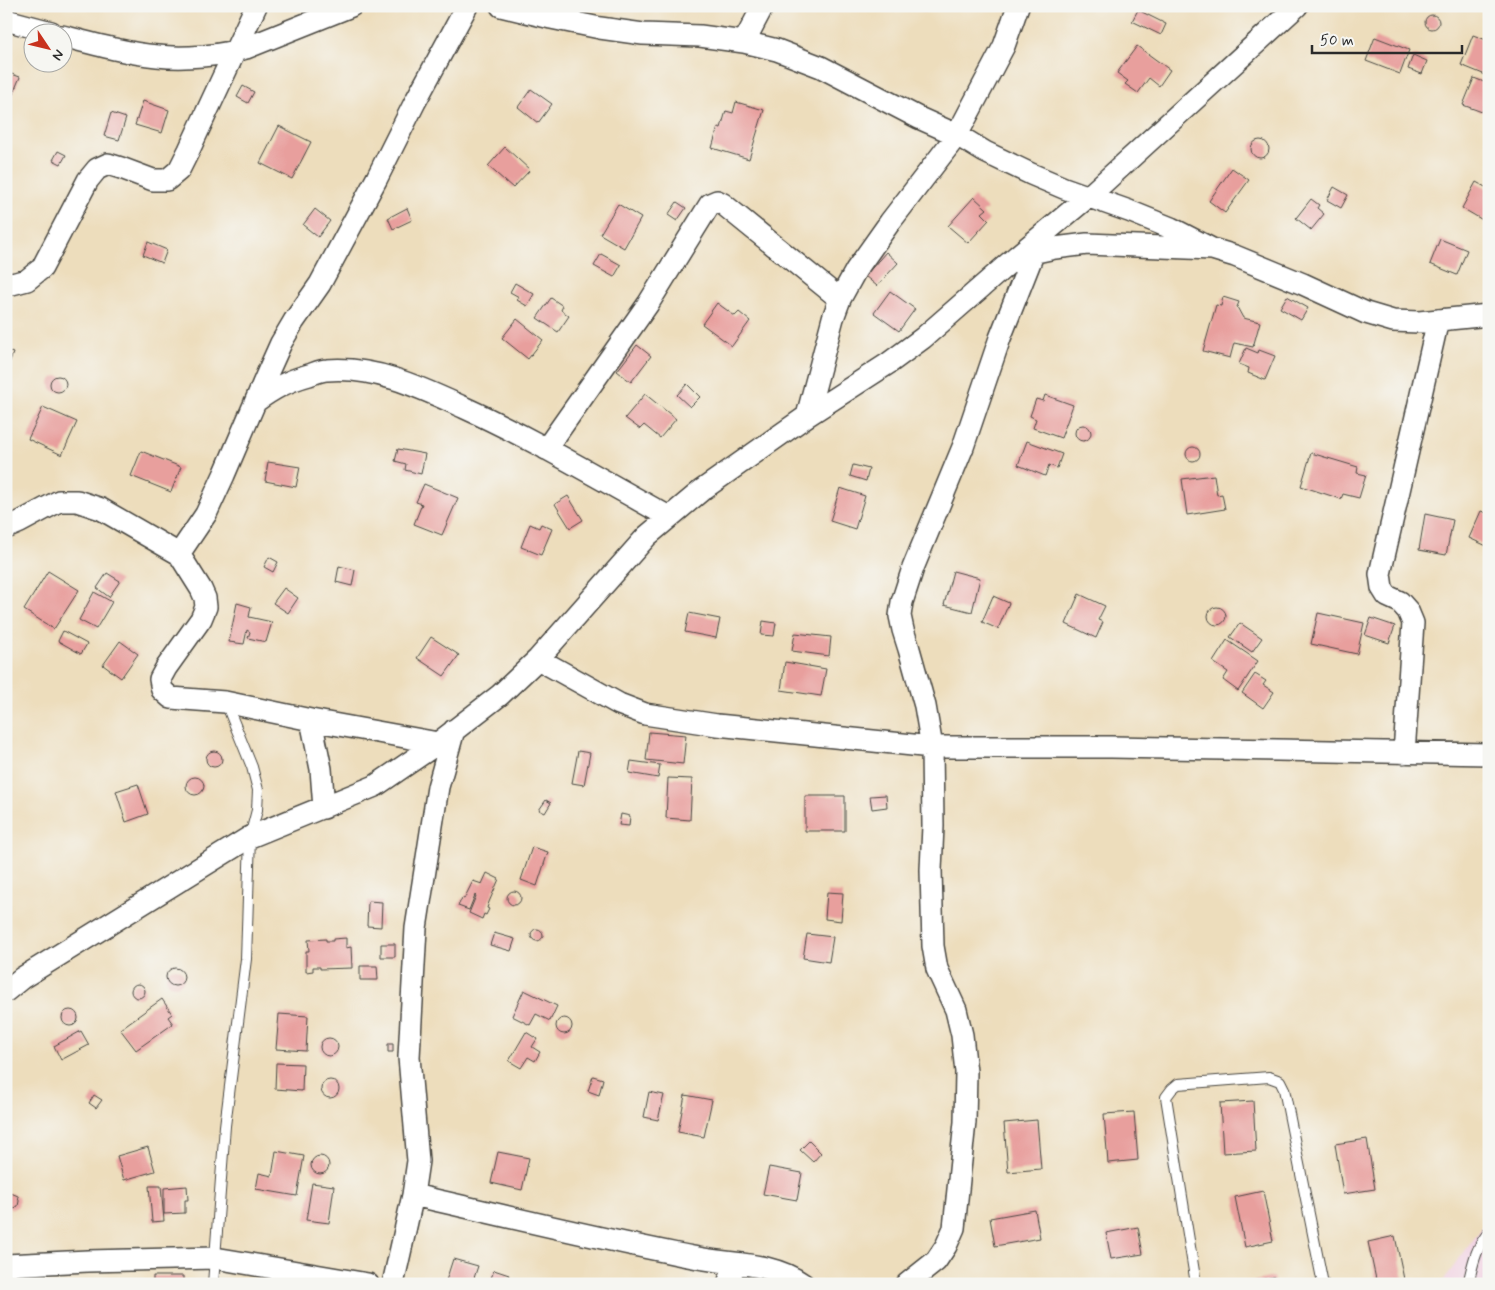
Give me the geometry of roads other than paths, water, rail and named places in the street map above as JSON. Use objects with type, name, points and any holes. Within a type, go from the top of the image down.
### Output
[{"type":"street","points":[[6,283],[12,284],[27,280],[42,268],[88,180],[97,169],[108,164],[153,180],[168,180],[178,170],[256,6]]},
{"type":"street","points":[[72,39],[94,45],[158,56],[205,56],[234,51],[351,6]]},
{"type":"street","points":[[179,554],[206,514],[282,344],[294,322],[320,284],[467,6]]},
{"type":"street","points":[[501,6],[600,28],[643,34],[700,36],[744,42],[777,50],[821,67],[1031,174],[1162,225],[1212,249],[1235,256],[1366,312],[1393,321],[1419,322],[1489,314]]},
{"type":"street","points":[[744,42],[763,6]]},
{"type":"street","points":[[807,416],[833,318],[840,299],[856,270],[890,222],[957,135],[1004,46],[1018,6]]},
{"type":"street","points":[[6,991],[22,978],[250,837],[375,786],[500,695],[538,659],[647,536],[702,490],[923,338],[1026,254],[1297,6]]},
{"type":"street","points":[[6,20],[22,24]]},
{"type":"street","points":[[546,449],[648,304],[710,204],[716,201],[722,204],[840,299]]},
{"type":"street","points":[[1026,254],[1087,244],[1212,249]]},
{"type":"street","points":[[907,1284],[936,1261],[946,1246],[954,1228],[965,1122],[966,1072],[962,1035],[956,1010],[937,969],[933,946],[931,870],[933,826],[932,747],[925,706],[902,630],[900,616],[902,602],[913,568],[963,447],[1026,254]]},
{"type":"street","points":[[1404,752],[1413,623],[1408,611],[1400,602],[1387,596],[1382,588],[1380,574],[1438,320]]},
{"type":"street","points":[[255,402],[290,380],[326,370],[360,371],[396,378],[494,422],[669,518]]},
{"type":"street","points":[[6,528],[59,502],[77,501],[101,509],[179,554],[201,589],[206,607],[160,679],[162,690],[172,698],[225,702],[311,720],[446,736]]},
{"type":"street","points":[[538,659],[619,704],[645,714],[717,725],[932,747],[1111,747],[1489,754]]},
{"type":"street","points":[[311,720],[321,769],[324,808]]},
{"type":"street","points":[[393,1284],[413,1195],[418,1161],[409,1057],[416,928],[446,736]]},
{"type":"street","points":[[413,1195],[694,1258],[769,1268],[791,1276],[803,1284]]},
{"type":"street","points":[[6,1265],[214,1258],[368,1284]]},
{"type":"street","points":[[728,1284],[735,1263]]},
{"type":"lane","points":[[212,1284],[225,1126],[246,959],[250,837],[257,810],[258,790],[252,767],[225,702]]},
{"type":"lane","points":[[1196,1284],[1166,1097],[1178,1084],[1269,1077],[1280,1081],[1284,1089],[1323,1284]]},
{"type":"lane","points":[[1468,1284],[1474,1257],[1482,1240],[1489,1232]]}]
